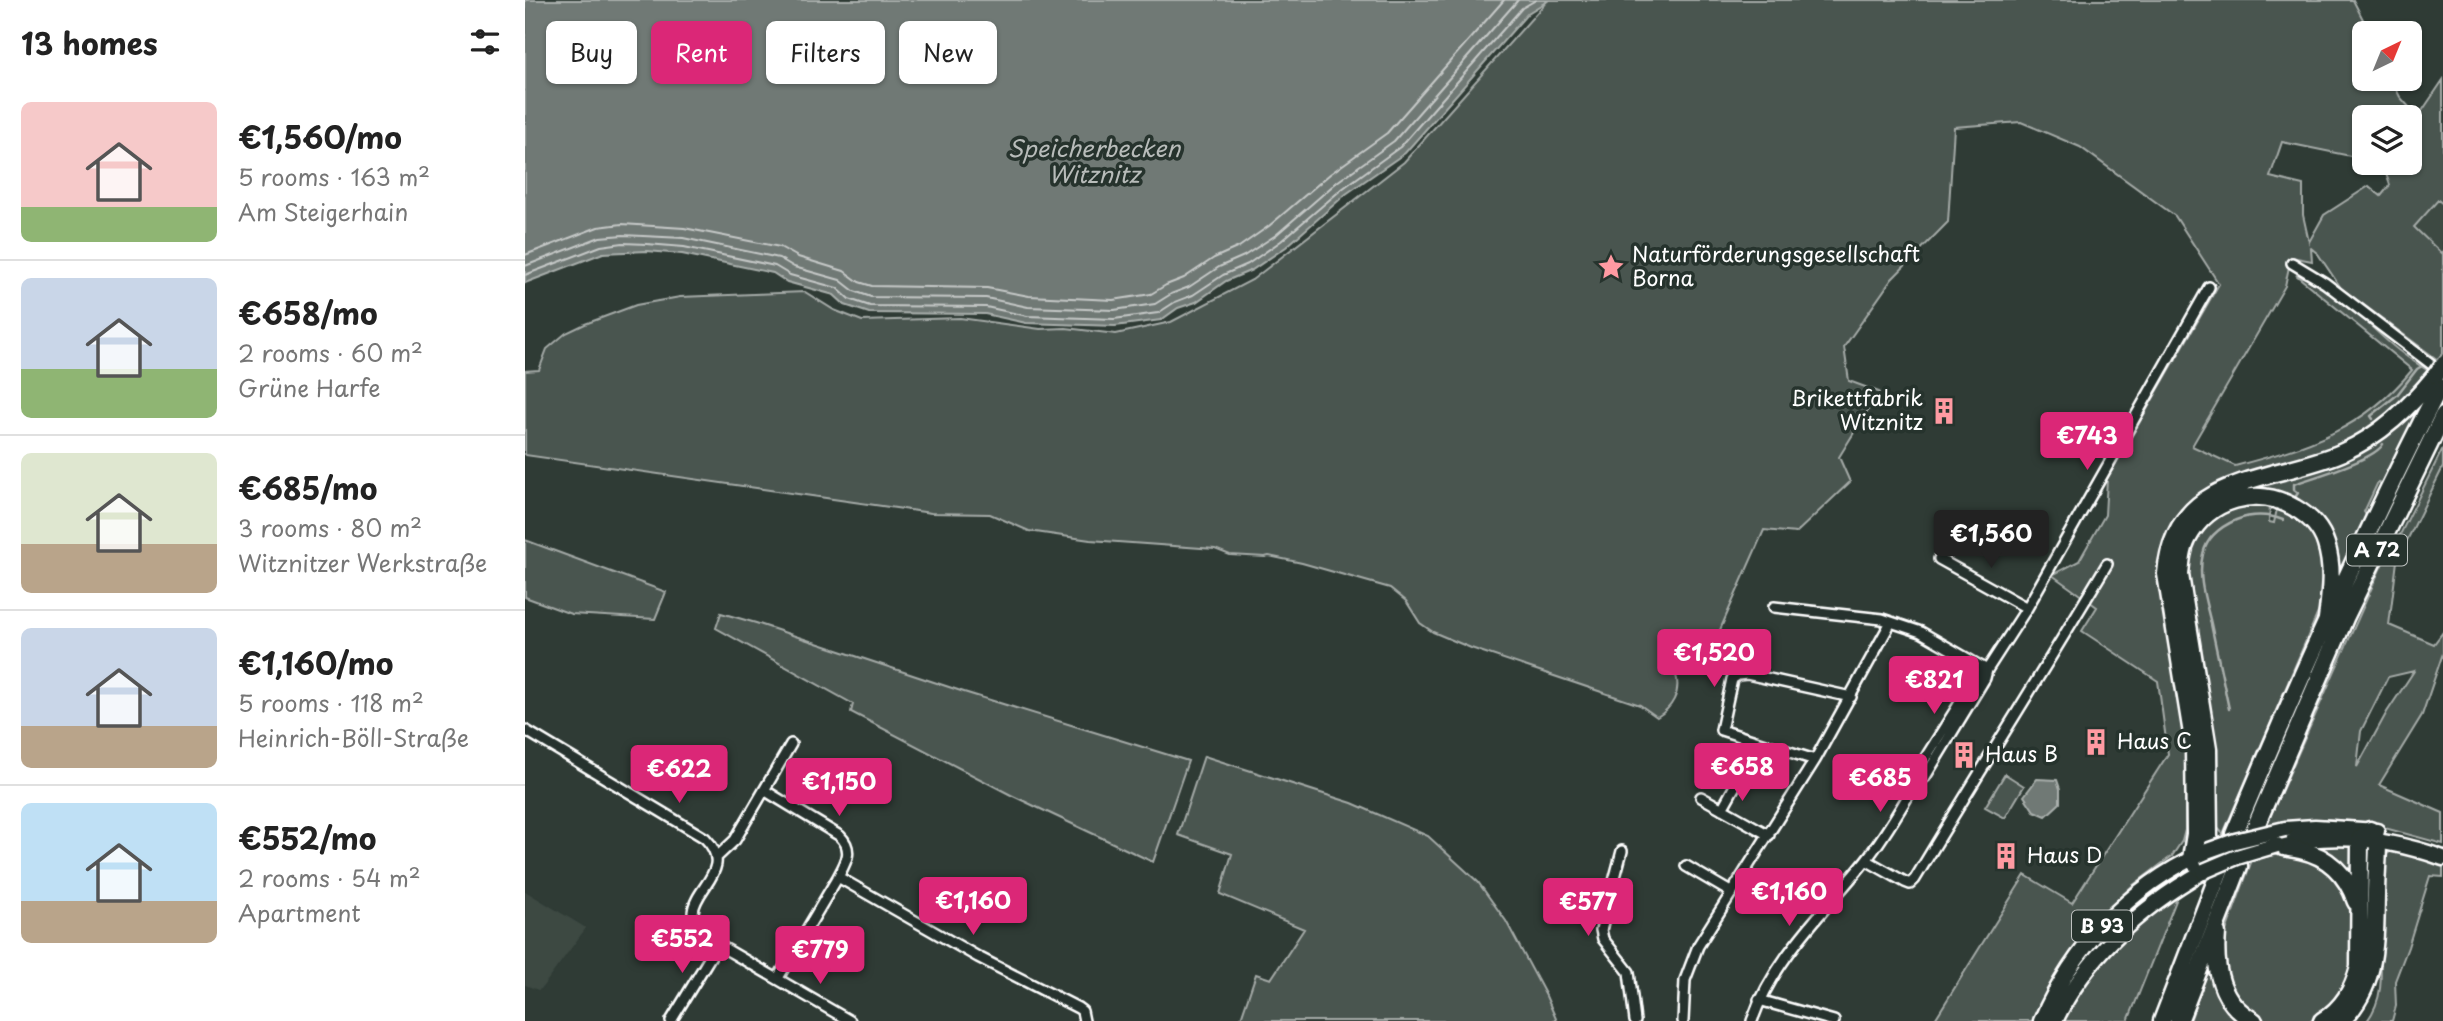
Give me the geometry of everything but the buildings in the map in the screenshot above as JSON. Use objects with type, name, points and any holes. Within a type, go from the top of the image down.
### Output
[{"type":"highway","name":"A 72","points":[[2234,834],[2275,735],[2439,372]]},
{"type":"highway","points":[[2162,1021],[2212,871],[2195,834],[2194,746],[2166,574],[2170,547],[2178,529],[2195,507],[2225,488],[2324,459],[2360,443],[2395,419],[2439,372]]},
{"type":"highway","name":"A 72","points":[[2255,828],[2345,618],[2443,416]]},
{"type":"highway","points":[[2202,850],[2208,749],[2180,583],[2182,554],[2187,539],[2198,523],[2212,510],[2228,501],[2248,496],[2270,497],[2287,503],[2305,514],[2317,526],[2325,541],[2332,580],[2327,619]]},
{"type":"highway","points":[[2322,1021],[2346,1000],[2354,986],[2359,967],[2360,911],[2369,836]]},
{"type":"highway","points":[[2341,1021],[2361,997],[2371,974],[2375,947],[2369,836]]},
{"type":"highway","points":[[2277,845],[2313,854],[2333,865],[2351,887],[2360,911]]},
{"type":"highway","points":[[2179,1021],[2239,866]]},
{"type":"highway","points":[[2219,915],[2217,974],[2229,1000],[2254,1021]]},
{"type":"main road","name":"B 93","points":[[2041,1021],[2067,971],[2103,925],[2136,894],[2202,850],[2285,829],[2315,827],[2369,836]]},
{"type":"main road","name":"B 93","points":[[2055,1021],[2078,981],[2116,935],[2151,904],[2237,857],[2277,845],[2315,839],[2369,836]]},
{"type":"main road","points":[[2369,836],[2409,838],[2443,848]]},
{"type":"main road","points":[[2369,836],[2443,858]]},
{"type":"street","points":[[2292,262],[2326,283],[2439,372]]},
{"type":"street","points":[[1752,1021],[1759,1000],[1786,958],[1866,860],[1916,783],[1925,778],[1985,678],[1987,670],[2027,608],[2209,286]]},
{"type":"street","points":[[1953,533],[1939,559],[2027,608]]},
{"type":"street","points":[[1866,860],[1910,884],[1915,879],[2107,564]]},
{"type":"street","points":[[1774,607],[1892,622],[1921,632],[1987,670]]},
{"type":"street","points":[[1683,1021],[1683,998],[1689,965],[1698,946],[1815,760],[1892,622]]},
{"type":"street","points":[[1815,760],[1721,730],[1732,679],[1747,674],[1851,697]]},
{"type":"street","points":[[525,730],[705,838],[717,857],[716,869],[694,905],[692,914],[694,924],[701,933],[851,1021]]},
{"type":"street","points":[[1722,809],[1759,743]]},
{"type":"street","points":[[717,857],[735,840],[791,744]]},
{"type":"street","points":[[764,790],[831,830],[846,842],[848,854],[838,877],[778,978]]},
{"type":"street","points":[[1700,797],[1769,835]]},
{"type":"street","points":[[1622,851],[1601,930],[1604,939],[1629,972],[1635,1021]]},
{"type":"street","points":[[1685,866],[1732,893]]},
{"type":"street","points":[[838,877],[978,957],[1078,1008],[1084,1018]]},
{"type":"street","points":[[671,1021],[718,944]]},
{"type":"street","points":[[1759,1000],[1834,1021]]},
{"type":"shaded area","points":[[1548,0],[2353,0],[2364,21],[2352,21],[2352,91],[2397,91],[2407,105],[2352,105],[2352,156],[2282,142],[2270,177],[2303,185],[2303,215],[2309,242],[2324,215],[2369,186],[2381,196],[2390,185],[2386,175],[2422,175],[2422,111],[2443,80],[2443,204],[2438,200],[2414,227],[2441,253],[2443,251],[2443,352],[2438,360],[2341,288],[2311,248],[2312,261],[2291,257],[2285,286],[2192,446],[2235,466],[2310,443],[2353,422],[2374,408],[2412,370],[2296,275],[2311,280],[2339,298],[2390,343],[2430,372],[2400,407],[2357,439],[2186,508],[2176,521],[2166,542],[2160,566],[2185,734],[2185,830],[2182,841],[2172,856],[2132,886],[2097,919],[2057,975],[2034,1021],[1934,1021],[2025,875],[2072,903],[2168,754],[2158,681],[2082,631],[2097,607],[2052,575],[2079,561],[2105,515],[2107,479],[2219,284],[2175,216],[2080,147],[2021,122],[1954,127],[1948,222],[1892,279],[1844,347],[1849,381],[1879,392],[1839,457],[1850,482],[1796,533],[1764,530],[1705,664],[1676,675],[1674,699],[1657,717],[1640,705],[1471,648],[1433,632],[1420,623],[1406,601],[1390,588],[1302,563],[1269,556],[1230,555],[1215,549],[1090,540],[1029,531],[990,514],[931,513],[525,455],[525,371],[539,370],[547,349],[566,333],[636,305],[680,297],[805,292],[834,310],[862,321],[960,318],[1040,329],[1066,328],[1116,334],[1171,322],[1252,280],[1404,162]]},
{"type":"shaded area","points":[[2438,200],[2443,204],[2442,253],[2414,227]]},
{"type":"shaded area","points":[[2416,404],[2420,406],[2381,483],[2378,482],[2340,571],[2335,569],[2326,536],[2308,513],[2285,498],[2259,492],[2232,495],[2207,508],[2188,529],[2177,560],[2176,580],[2203,751],[2197,736],[2171,587],[2171,567],[2176,541],[2187,521],[2203,506],[2222,495],[2312,468],[2355,450],[2393,425]]},
{"type":"shaded area","points":[[2443,448],[2443,467],[2397,561],[2389,625],[2434,644],[2443,632],[2443,653],[2422,715],[2379,785],[2443,813],[2443,844],[2363,822],[2326,819],[2266,826],[2384,560],[2391,553]],"holes":[[[2414,671],[2387,712],[2357,767],[2361,731],[2388,677]]]},
{"type":"shaded area","points":[[2240,502],[2270,506],[2269,522],[2274,523],[2278,504],[2285,507],[2318,534],[2328,570],[2320,608],[2223,834],[2216,826],[2187,601],[2186,556],[2206,522]]},
{"type":"shaded area","points":[[525,540],[666,592],[655,619],[571,614],[525,597]]},
{"type":"shaded area","points":[[721,613],[1188,761],[1153,862],[1011,795],[851,712],[853,704],[716,628]]},
{"type":"shaded area","points":[[1204,756],[1352,803],[1428,836],[1478,882],[1506,921],[1557,1021],[1240,1021],[1256,974],[1271,979],[1304,929],[1220,894],[1232,854],[1178,835]]},
{"type":"shaded area","points":[[2005,774],[2024,786],[2005,818],[1985,807]]},
{"type":"shaded area","points":[[2354,842],[2355,886],[2300,845]]},
{"type":"shaded area","points":[[2393,850],[2443,862],[2443,877],[2430,876],[2395,981],[2396,1006],[2392,1021],[2367,1021],[2374,1010],[2380,988],[2379,929],[2383,857]]},
{"type":"shaded area","points":[[2296,853],[2332,870],[2354,907],[2352,979],[2326,1013],[2311,1021],[2264,1021],[2231,995],[2221,945],[2252,860]]},
{"type":"shaded area","points":[[525,891],[586,928],[538,990],[525,985]]},
{"type":"shaded area","points":[[2179,893],[2128,1021],[2062,1021],[2074,1000],[2113,950]]},
{"type":"shaded area","points":[[2209,967],[2213,967],[2245,1021],[2190,1021]]},
{"type":"water","name":"Speicherbecken Witznitz","points":[[525,0],[1549,0],[1528,13],[1405,153],[1346,194],[1286,247],[1252,270],[1226,281],[1196,302],[1178,308],[1161,320],[1115,326],[1026,323],[985,314],[869,313],[845,305],[834,295],[787,282],[773,273],[682,254],[647,251],[603,253],[525,283]]},
{"type":"water","points":[[2037,779],[2057,780],[2060,789],[2060,803],[2046,816],[2034,811],[2024,796]]},
{"type":"waterway","points":[[2373,419],[2371,416],[2397,395],[2422,366]]},
{"type":"waterway","points":[[2296,496],[2298,493],[2294,490],[2294,484],[2356,462],[2378,450],[2383,444]]},
{"type":"waterway","points":[[2229,709],[2203,589],[2203,554],[2215,533],[2236,520],[2259,516],[2283,520]]},
{"type":"place","name":"Naturförderungsgesellschaft Borna","points":[[1611,267]]},
{"type":"place","name":"Brikettfabrik Witznitz","points":[[1944,411]]},
{"type":"place","name":"Haus C","points":[[2096,742]]},
{"type":"place","name":"Haus B","points":[[1964,755]]},
{"type":"place","name":"Haus D","points":[[2006,856]]}]
